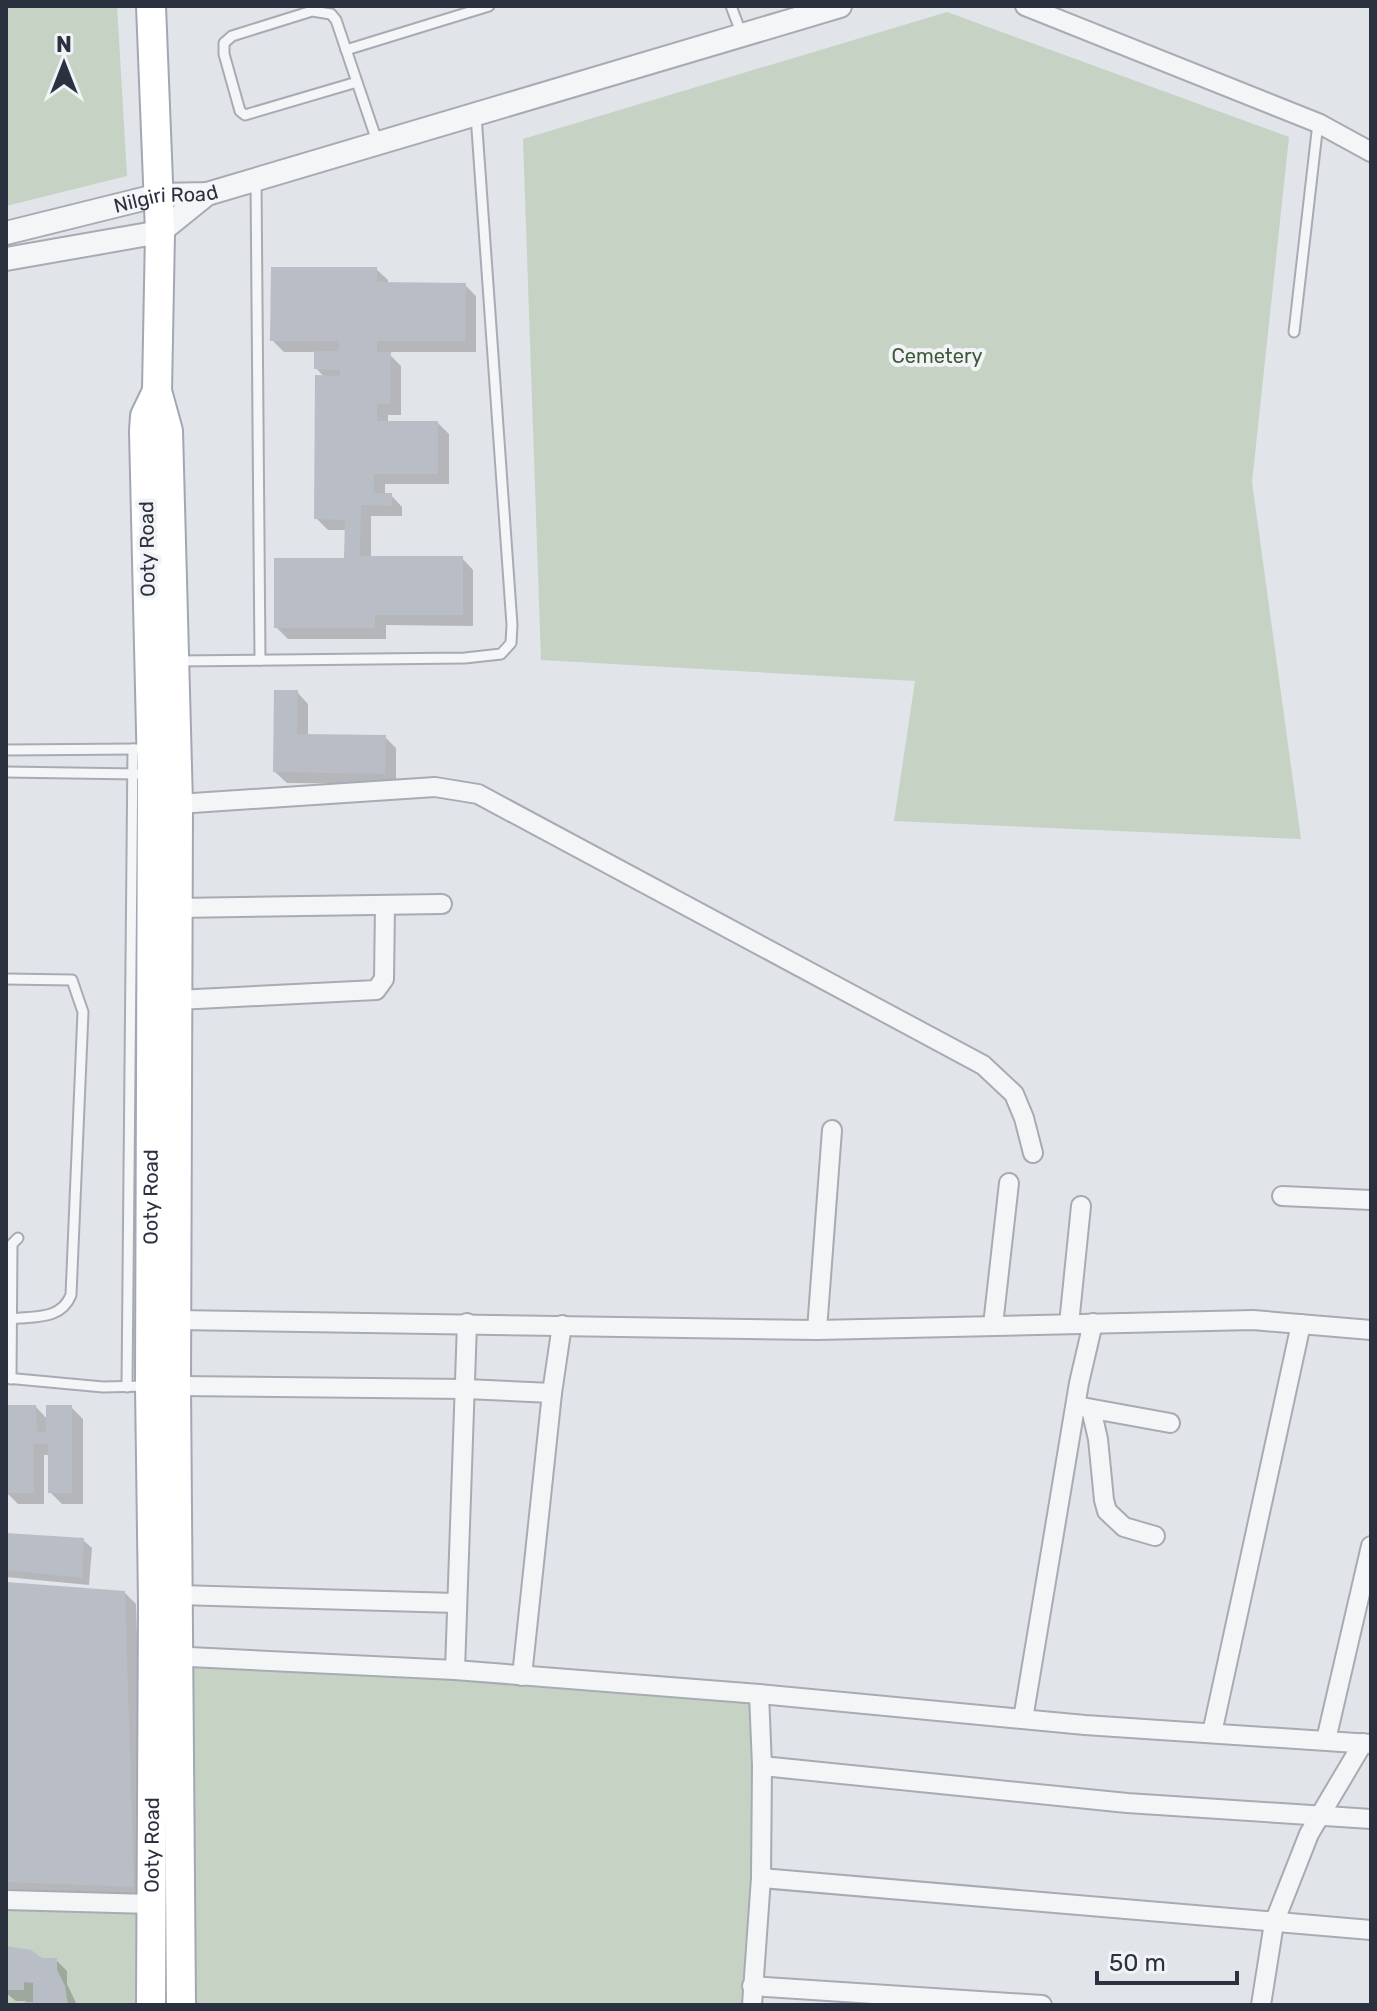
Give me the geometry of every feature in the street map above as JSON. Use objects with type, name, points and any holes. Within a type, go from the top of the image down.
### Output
[{"type":"main road","name":"Ooty Road","points":[[151,6],[160,232],[157,391],[168,431],[178,804],[177,1320],[151,1386],[179,1595],[166,1655],[151,1904],[151,2005]]},
{"type":"main road","name":"Ooty Road","points":[[157,391],[145,416],[144,431],[142,761],[151,1386],[181,2005]]},
{"type":"street","points":[[207,194],[840,6]]},
{"type":"street","points":[[1025,6],[1318,123],[1371,152]]},
{"type":"street","name":"Nilgiri Road","points":[[6,233],[159,195],[207,194]]},
{"type":"street","name":"Nilgiri Road","points":[[6,259],[160,232],[207,194]]},
{"type":"street","points":[[178,804],[435,787],[478,794],[983,1065],[1014,1094],[1033,1153]]},
{"type":"street","points":[[177,908],[442,904]]},
{"type":"street","points":[[177,1000],[376,990],[384,979],[385,905]]},
{"type":"street","points":[[817,1330],[832,1130]]},
{"type":"street","points":[[993,1325],[1009,1183]]},
{"type":"street","points":[[1282,1196],[1371,1200]]},
{"type":"street","points":[[1069,1324],[1081,1206]]},
{"type":"street","points":[[177,1320],[817,1330],[1253,1320],[1371,1330]]},
{"type":"street","points":[[455,1670],[467,1323]]},
{"type":"street","points":[[1023,1719],[1083,1407],[1093,1323]]},
{"type":"street","points":[[1212,1733],[1301,1324]]},
{"type":"street","points":[[522,1676],[562,1325]]},
{"type":"street","points":[[151,1386],[466,1389],[552,1393]]},
{"type":"street","points":[[1083,1407],[1170,1423]]},
{"type":"street","points":[[1083,1407],[1098,1439],[1107,1511],[1124,1527],[1155,1536]]},
{"type":"street","points":[[1326,1740],[1371,1546]]},
{"type":"street","points":[[179,1595],[456,1603]]},
{"type":"street","points":[[166,1655],[455,1670],[1023,1719],[1367,1743],[1309,1834],[1274,1923],[1261,2005]]},
{"type":"street","points":[[752,2005],[761,1878],[759,1694]]},
{"type":"street","points":[[762,1766],[1127,1803],[1371,1819]]},
{"type":"street","points":[[761,1878],[1371,1930]]},
{"type":"street","points":[[6,1900],[151,1904]]},
{"type":"street","points":[[752,1986],[1042,2005]]},
{"type":"lane","points":[[346,50],[489,6]]},
{"type":"lane","points":[[731,6],[742,35]]},
{"type":"lane","points":[[357,82],[245,115],[240,111],[223,49],[227,39],[232,36],[312,11],[331,14],[336,20],[346,50],[357,82],[378,144]]},
{"type":"lane","points":[[174,661],[492,657],[501,654],[511,643],[476,115]]},
{"type":"lane","points":[[1294,332],[1318,123]]},
{"type":"lane","points":[[256,180],[260,660]]},
{"type":"lane","points":[[6,750],[142,761]]},
{"type":"lane","points":[[6,772],[142,761]]},
{"type":"lane","points":[[6,979],[72,980],[83,1012],[71,1295],[61,1311],[53,1315],[11,1319]]},
{"type":"lane","points":[[12,1242],[8,1378],[103,1387],[151,1386]]},
{"type":"green space","points":[[6,6],[117,6],[127,176],[6,206]]},
{"type":"green space","name":"Cemetery","points":[[947,12],[1289,137],[1252,482],[1301,839],[894,821],[915,681],[541,660],[523,139]]},
{"type":"green space","points":[[179,1657],[759,1694],[757,2005],[177,2005]]},
{"type":"green space","points":[[6,1901],[151,1904],[151,2005],[6,2005]]},
{"type":"building","points":[[271,267],[377,267],[377,282],[466,283],[465,341],[377,341],[377,352],[391,352],[390,404],[377,404],[377,421],[438,421],[438,474],[374,474],[374,493],[392,493],[392,506],[361,505],[360,556],[463,556],[463,615],[375,615],[375,628],[274,628],[274,558],[344,558],[345,520],[314,519],[315,375],[340,376],[340,370],[314,369],[314,351],[339,351],[339,341],[270,341]]},
{"type":"building","points":[[274,690],[298,690],[297,734],[386,735],[385,774],[273,772]]},
{"type":"building","points":[[6,1405],[36,1405],[37,1432],[46,1432],[46,1405],[72,1405],[72,1493],[48,1493],[48,1444],[33,1444],[34,1493],[6,1493]]},
{"type":"building","points":[[6,1533],[84,1538],[82,1578],[6,1570]]},
{"type":"building","points":[[6,1582],[125,1591],[134,1887],[6,1882]]},
{"type":"building","points":[[6,1946],[31,1950],[42,1958],[57,1958],[57,1970],[65,1986],[68,2005],[24,2005],[24,2002],[33,2002],[33,1983],[24,1982],[24,1990],[6,1990]]}]
